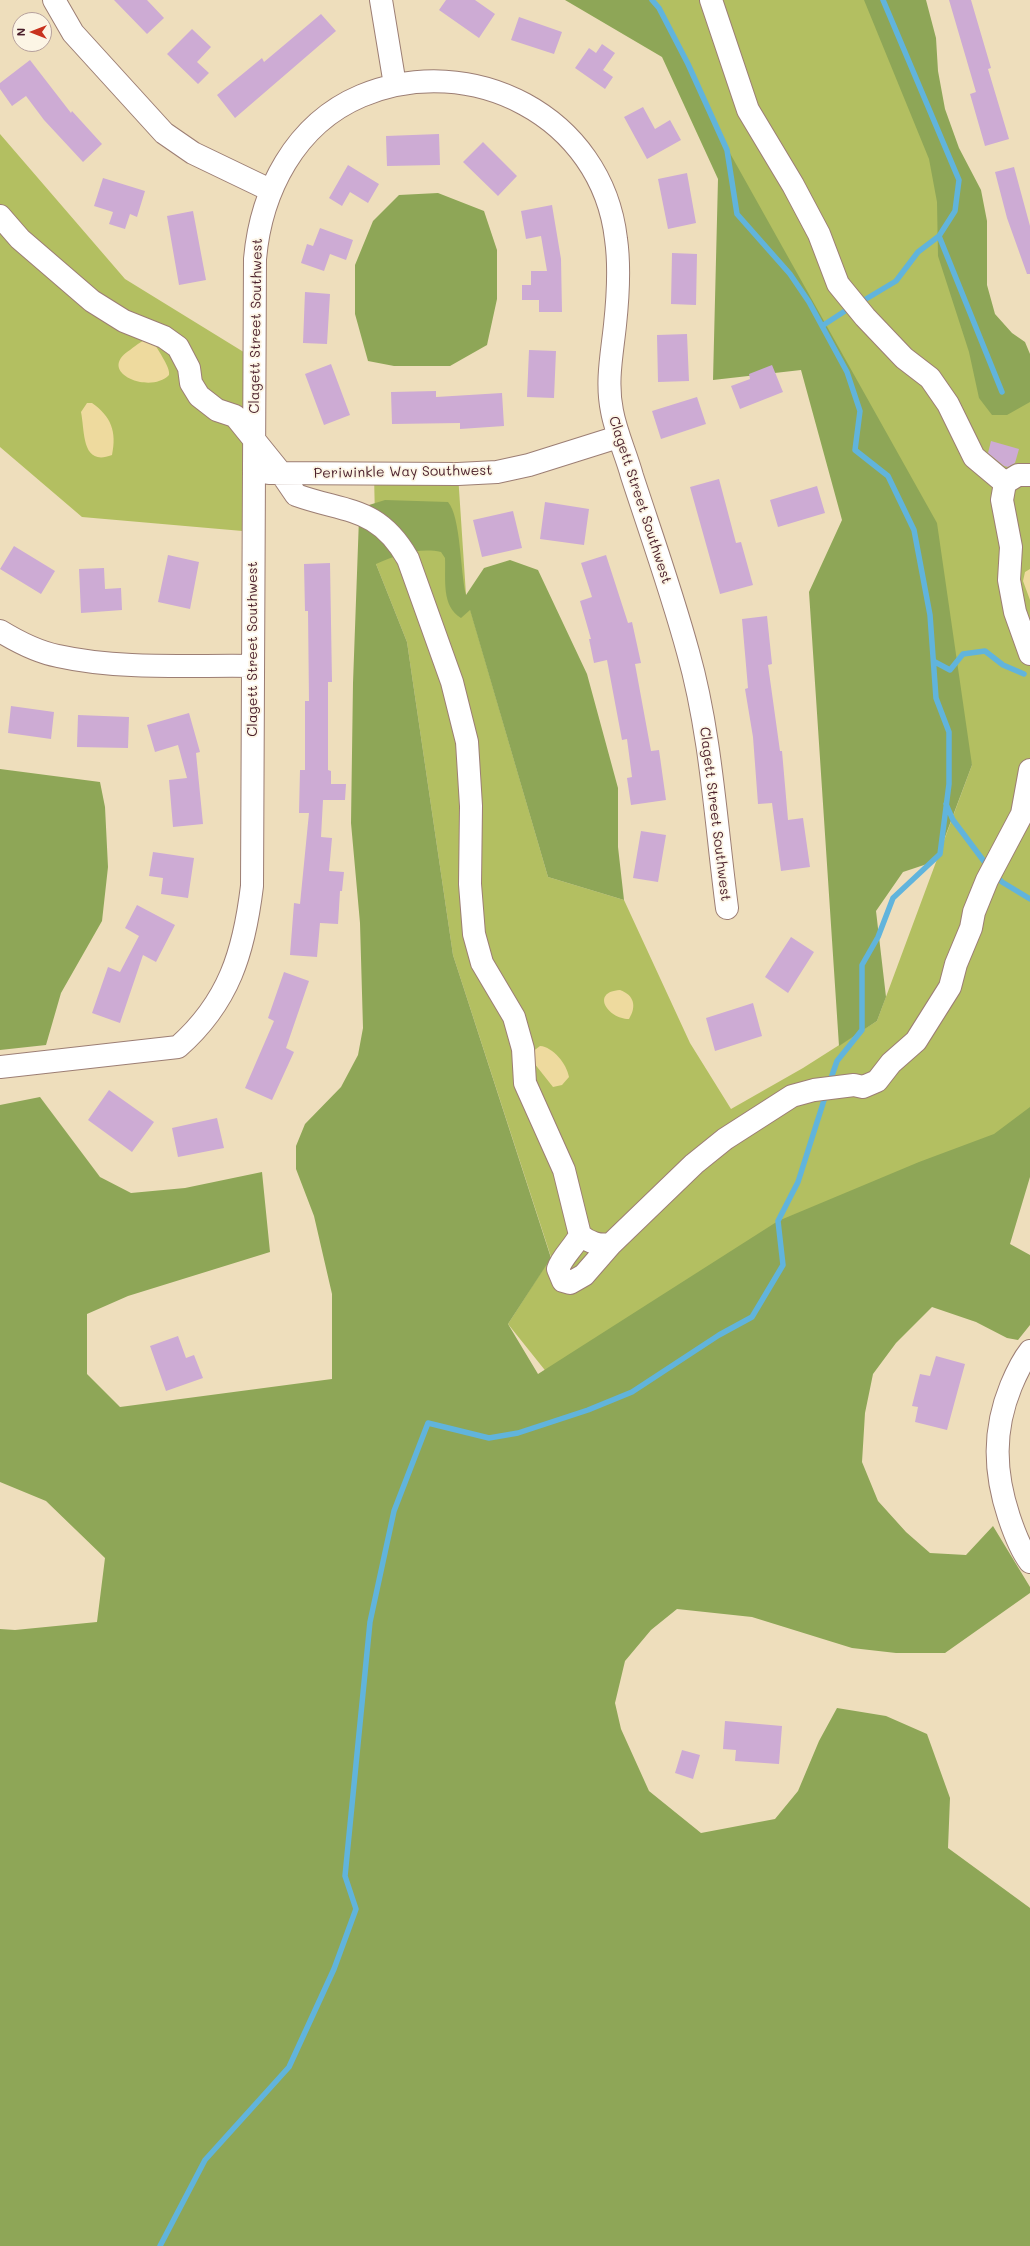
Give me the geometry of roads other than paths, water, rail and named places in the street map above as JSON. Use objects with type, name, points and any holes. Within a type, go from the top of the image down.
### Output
[{"type":"street","points":[[54,0],[73,33],[164,133],[193,153],[270,190]]},
{"type":"street","points":[[381,0],[395,85]]},
{"type":"street","points":[[711,0],[748,110],[787,175],[819,234],[838,284],[865,317],[904,358],[930,378],[948,404],[974,457],[1004,483]]},
{"type":"street","name":"Clagett Street Southwest","points":[[0,1067],[178,1047],[195,1032],[211,1013],[234,969],[247,921],[252,886],[255,258],[257,235],[270,190],[299,143],[334,110],[354,99],[395,85],[445,83],[472,86],[495,90],[525,102],[550,121],[572,141],[592,166],[607,202],[616,237],[618,277],[609,387],[611,410],[618,437],[689,653],[703,719],[727,908]]},
{"type":"street","points":[[0,216],[20,240],[92,301],[124,321],[164,337],[178,347],[189,368],[191,383],[198,396],[217,410],[235,416],[254,442],[282,473],[296,495],[355,511],[375,520],[400,544],[408,559],[452,682],[467,742],[471,806],[470,884],[474,934],[482,963],[514,1017],[523,1049],[525,1083],[564,1170],[580,1235],[575,1246],[560,1263],[558,1269],[562,1281],[570,1283],[584,1275],[611,1244],[694,1164],[725,1139],[792,1096],[814,1090],[839,1087],[863,1087],[877,1082],[891,1063],[916,1041],[950,987],[956,964],[971,928],[974,912],[991,872],[1022,814],[1030,770]]},
{"type":"street","name":"Periwinkle Way Southwest","points":[[254,473],[458,474],[497,472],[529,466],[618,437]]},
{"type":"street","points":[[1004,483],[1018,475],[1030,475]]},
{"type":"street","points":[[1004,483],[1002,500],[1011,546],[1009,580],[1015,612],[1030,654]]},
{"type":"street","points":[[0,631],[24,645],[58,656],[101,663],[253,666]]},
{"type":"street","points":[[580,1235],[588,1241],[597,1244],[611,1244]]},
{"type":"street","points":[[1030,1351],[1015,1377],[1004,1405],[998,1430],[996,1457],[999,1484],[1014,1534],[1030,1562]]},
{"type":"waterway","points":[[652,0],[659,8],[688,64],[727,150],[737,214],[790,274],[809,302],[847,372],[860,411],[855,450],[888,476],[914,530],[930,615],[936,698],[949,732],[949,784],[940,854],[893,898],[878,937],[862,965],[862,1030],[837,1061],[829,1084]]},
{"type":"waterway","points":[[883,0],[959,180],[955,211],[939,236]]},
{"type":"waterway","points":[[861,302],[896,281],[918,252],[939,236],[1002,392]]},
{"type":"waterway","points":[[822,326],[845,311]]},
{"type":"waterway","points":[[935,662],[950,670],[963,654],[985,651],[1003,665],[1024,674]]},
{"type":"waterway","points":[[946,804],[953,820],[989,868]]},
{"type":"waterway","points":[[995,874],[1002,882],[1030,899]]},
{"type":"waterway","points":[[160,2246],[205,2160],[289,2067],[334,1969],[356,1909],[345,1876],[370,1622],[394,1511],[428,1423],[489,1438],[518,1433],[588,1410],[632,1392],[719,1335],[752,1317],[783,1265],[778,1221],[798,1182],[826,1094]]}]
